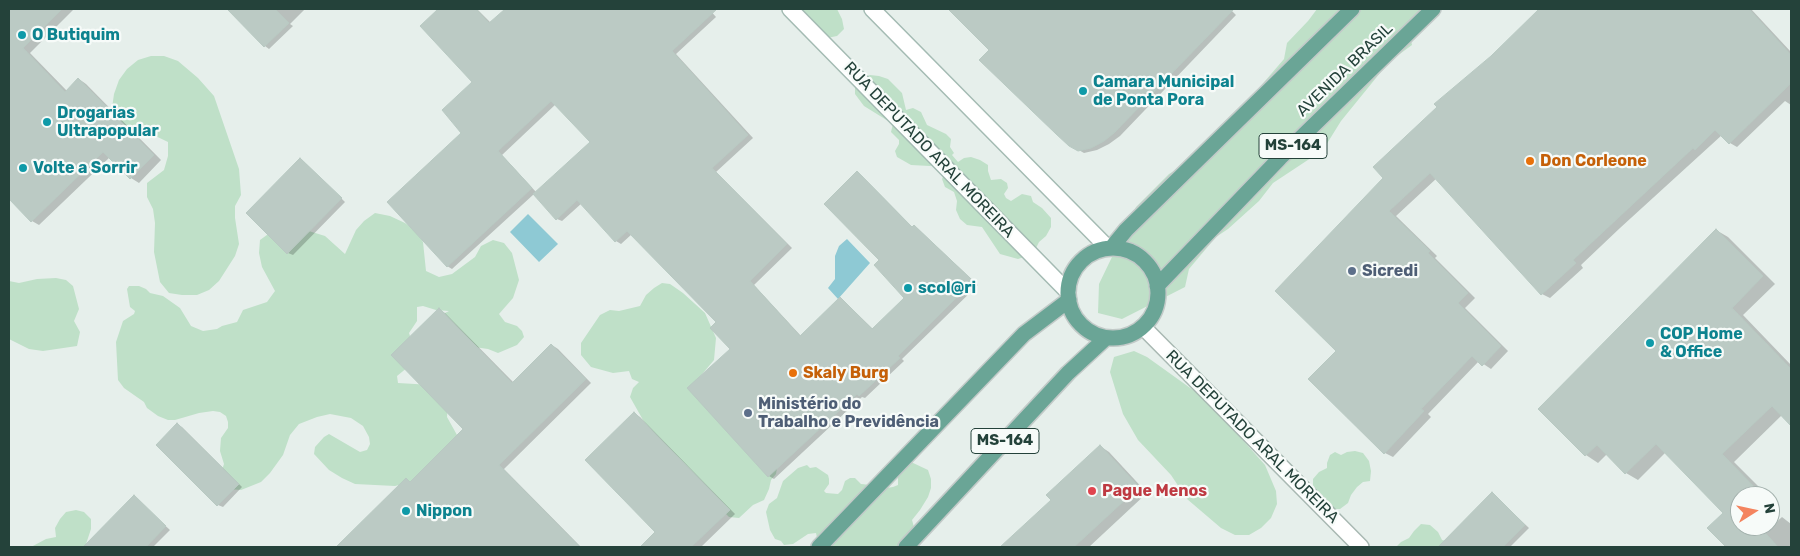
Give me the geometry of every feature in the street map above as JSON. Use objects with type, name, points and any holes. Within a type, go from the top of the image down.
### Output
[{"type":"main road","name":"RUA DEPUTADO ARAL MOREIRA","points":[[790,9],[1068,296]]},
{"type":"main road","points":[[872,9],[1110,248],[1130,251],[1139,255],[1151,269],[1158,293],[1156,308],[1143,327],[1125,336],[1106,338],[1091,332],[1078,322],[1070,308],[1068,296]]},
{"type":"main road","name":"MS-164","points":[[1068,296],[1071,276],[1080,262],[1093,253],[1110,248],[1126,230],[1352,9]]},
{"type":"main road","name":"AVENIDA BRASIL","points":[[1157,286],[1280,158],[1433,9]]},
{"type":"main road","points":[[819,547],[1024,334],[1068,296]]},
{"type":"main road","name":"RUA DEPUTADO ARAL MOREIRA","points":[[1143,327],[1361,547]]},
{"type":"main road","name":"MS-164","points":[[906,547],[1068,373],[1106,338]]},
{"type":"green space","points":[[790,9],[837,9],[844,29],[837,36],[827,38]]},
{"type":"green space","points":[[1317,9],[1430,9],[1409,30],[1412,45],[1389,62],[1341,121],[1323,150],[1273,183],[1259,201],[1228,229],[1216,237],[1189,269],[1185,287],[1122,319],[1098,313],[1099,284],[1136,207],[1169,174],[1225,140],[1233,118],[1284,59],[1287,43]]},
{"type":"green space","points":[[151,56],[164,56],[178,61],[198,78],[214,96],[239,169],[241,195],[235,206],[235,218],[239,244],[235,256],[219,281],[209,290],[197,295],[169,293],[160,282],[154,252],[155,223],[153,209],[147,197],[147,183],[164,170],[168,156],[168,142],[143,130],[129,127],[117,121],[112,108],[119,80],[127,69],[138,60]]},
{"type":"green space","points":[[870,75],[888,79],[902,93],[906,110],[913,108],[921,112],[927,125],[946,134],[951,139],[950,147],[954,153],[952,155],[958,162],[964,158],[971,157],[988,165],[991,180],[1001,179],[1007,183],[1008,188],[1004,194],[1011,201],[1022,194],[1031,196],[1033,202],[1051,218],[1051,227],[1035,250],[1027,256],[1018,259],[1000,254],[982,227],[967,225],[960,219],[956,210],[957,201],[954,192],[945,187],[942,179],[944,175],[941,163],[930,166],[911,165],[897,157],[895,151],[899,140],[891,132],[893,124],[864,106],[855,94],[855,85],[861,78]]},
{"type":"green space","points":[[375,213],[390,216],[416,231],[423,242],[426,271],[439,277],[452,274],[475,257],[481,246],[493,240],[504,243],[512,253],[519,280],[513,298],[499,314],[505,322],[517,326],[522,331],[524,337],[517,345],[498,353],[488,349],[467,346],[443,314],[449,311],[423,306],[417,307],[417,321],[409,333],[411,339],[408,367],[397,376],[398,383],[432,385],[448,402],[447,417],[457,435],[415,481],[395,486],[355,484],[329,470],[314,454],[315,447],[324,437],[329,434],[360,452],[367,450],[370,444],[369,437],[363,426],[351,418],[330,414],[299,424],[290,435],[283,455],[261,482],[241,490],[228,489],[222,470],[224,464],[220,451],[221,438],[228,428],[226,416],[220,412],[213,411],[168,420],[147,408],[144,402],[124,388],[118,380],[116,342],[123,321],[134,314],[135,311],[130,307],[127,289],[129,286],[139,286],[150,293],[163,296],[180,308],[191,326],[203,331],[217,329],[237,322],[243,310],[267,302],[275,291],[262,267],[259,253],[260,240],[271,232],[299,228],[325,236],[345,254],[356,230]]},
{"type":"green space","points":[[56,278],[66,280],[73,286],[79,309],[74,321],[80,332],[77,346],[43,351],[29,349],[9,339],[9,281],[19,283],[37,279]]},
{"type":"green space","points":[[662,283],[670,284],[683,293],[705,313],[716,338],[714,360],[698,379],[755,453],[755,463],[760,454],[778,462],[776,474],[771,480],[764,500],[753,505],[739,518],[729,517],[721,509],[643,420],[630,397],[633,388],[639,382],[632,379],[629,371],[613,373],[591,367],[581,355],[581,343],[600,315],[610,310],[619,311],[640,306],[646,295]]},
{"type":"green space","points":[[1134,351],[1147,357],[1207,400],[1265,465],[1276,491],[1277,504],[1271,518],[1261,528],[1249,535],[1235,535],[1221,528],[1187,499],[1171,475],[1138,440],[1123,414],[1110,372],[1114,357]]},
{"type":"green space","points":[[1355,451],[1363,453],[1369,461],[1370,481],[1363,482],[1357,487],[1348,503],[1340,509],[1331,509],[1313,489],[1313,479],[1319,472],[1327,468],[1330,455],[1335,452],[1341,455]]},
{"type":"green space","points":[[911,462],[928,470],[931,479],[928,497],[912,520],[917,538],[916,547],[819,547],[816,533],[808,534],[793,544],[784,545],[781,541],[775,539],[770,530],[766,512],[769,504],[777,498],[783,481],[798,468],[807,465],[810,468],[816,467],[828,475],[829,484],[824,491],[826,493],[838,494],[842,490],[845,481],[850,478],[855,478],[861,484],[871,485],[880,489],[898,485],[901,465]]},
{"type":"green space","points":[[76,510],[84,512],[91,519],[91,529],[85,547],[31,547],[46,539],[56,537],[55,528],[60,519],[66,512]]},
{"type":"green space","points":[[1421,524],[1430,525],[1438,532],[1442,540],[1460,547],[1396,547],[1409,538]]},
{"type":"water","points":[[528,214],[558,244],[539,262],[510,232]]},
{"type":"water","points":[[847,239],[870,263],[838,299],[828,288],[835,279],[835,256],[839,246]]},
{"type":"building","points":[[9,9],[62,9],[23,48],[65,92],[78,78],[154,155],[130,179],[103,152],[31,222],[9,199]]},
{"type":"building","points":[[227,9],[275,9],[289,23],[264,47]]},
{"type":"building","points":[[438,9],[476,9],[489,23],[505,9],[717,9],[672,51],[748,135],[712,168],[787,244],[750,281],[800,336],[840,297],[872,329],[904,298],[874,265],[879,260],[824,204],[857,171],[912,227],[914,225],[973,281],[898,356],[900,358],[859,396],[857,394],[768,477],[687,388],[730,349],[710,328],[716,322],[627,231],[615,242],[577,200],[556,220],[533,194],[590,142],[551,101],[498,151],[532,188],[447,267],[387,202],[461,133],[442,110],[472,82],[420,26]]},
{"type":"building","name":"Camara Municipal de Ponta Pora","points":[[948,9],[1234,9],[1114,133],[1091,148],[1078,151],[1069,146],[979,60],[989,50]]},
{"type":"building","points":[[1539,9],[1749,9],[1791,55],[1791,83],[1729,144],[1715,130],[1695,150],[1693,148],[1573,260],[1576,263],[1541,295],[1430,173],[1389,211],[1430,251],[1428,253],[1468,293],[1458,303],[1501,346],[1482,366],[1472,356],[1421,409],[1424,411],[1384,454],[1308,379],[1336,351],[1275,291],[1383,178],[1373,167],[1437,107],[1434,104],[1491,56]]},
{"type":"building","points":[[300,158],[342,198],[287,254],[246,213]]},
{"type":"building","points":[[1716,229],[1763,276],[1732,308],[1791,369],[1791,426],[1772,406],[1722,454],[1753,486],[1730,486],[1730,536],[1768,536],[1778,547],[1726,547],[1707,528],[1723,513],[1656,444],[1625,474],[1597,445],[1585,456],[1538,409]]},
{"type":"building","points":[[439,308],[512,383],[551,344],[586,379],[499,465],[580,547],[336,547],[406,478],[410,482],[463,429],[391,355]]},
{"type":"building","points":[[634,412],[730,510],[691,547],[640,547],[655,532],[585,460]]},
{"type":"building","points":[[177,423],[239,484],[217,506],[156,445]]},
{"type":"building","name":"Pague Menos","points":[[1100,445],[1139,487],[1074,547],[1000,547],[1051,500],[1046,495]]},
{"type":"building","points":[[1492,492],[1525,525],[1503,547],[1438,547]]},
{"type":"building","points":[[134,495],[166,526],[146,547],[83,547]]},
{"type":"place","name":"O Butiquim","points":[[22,35]]},
{"type":"place","name":"Camara Municipal de Ponta Pora","points":[[1083,91]]},
{"type":"place","name":"Drogarias Ultrapopular","points":[[47,122]]},
{"type":"place","name":"Don Corleone","points":[[1530,161]]},
{"type":"place","name":"Volte a Sorrir","points":[[23,168]]},
{"type":"place","name":"Sicredi","points":[[1352,271]]},
{"type":"place","name":"scol@ri","points":[[908,288]]},
{"type":"place","name":"COP Home & Office","points":[[1650,343]]},
{"type":"place","name":"Skaly Burg","points":[[793,373]]},
{"type":"place","name":"Ministério do Trabalho e Previdência","points":[[748,413]]},
{"type":"place","name":"Pague Menos","points":[[1092,491]]},
{"type":"place","name":"Nippon","points":[[406,511]]}]
